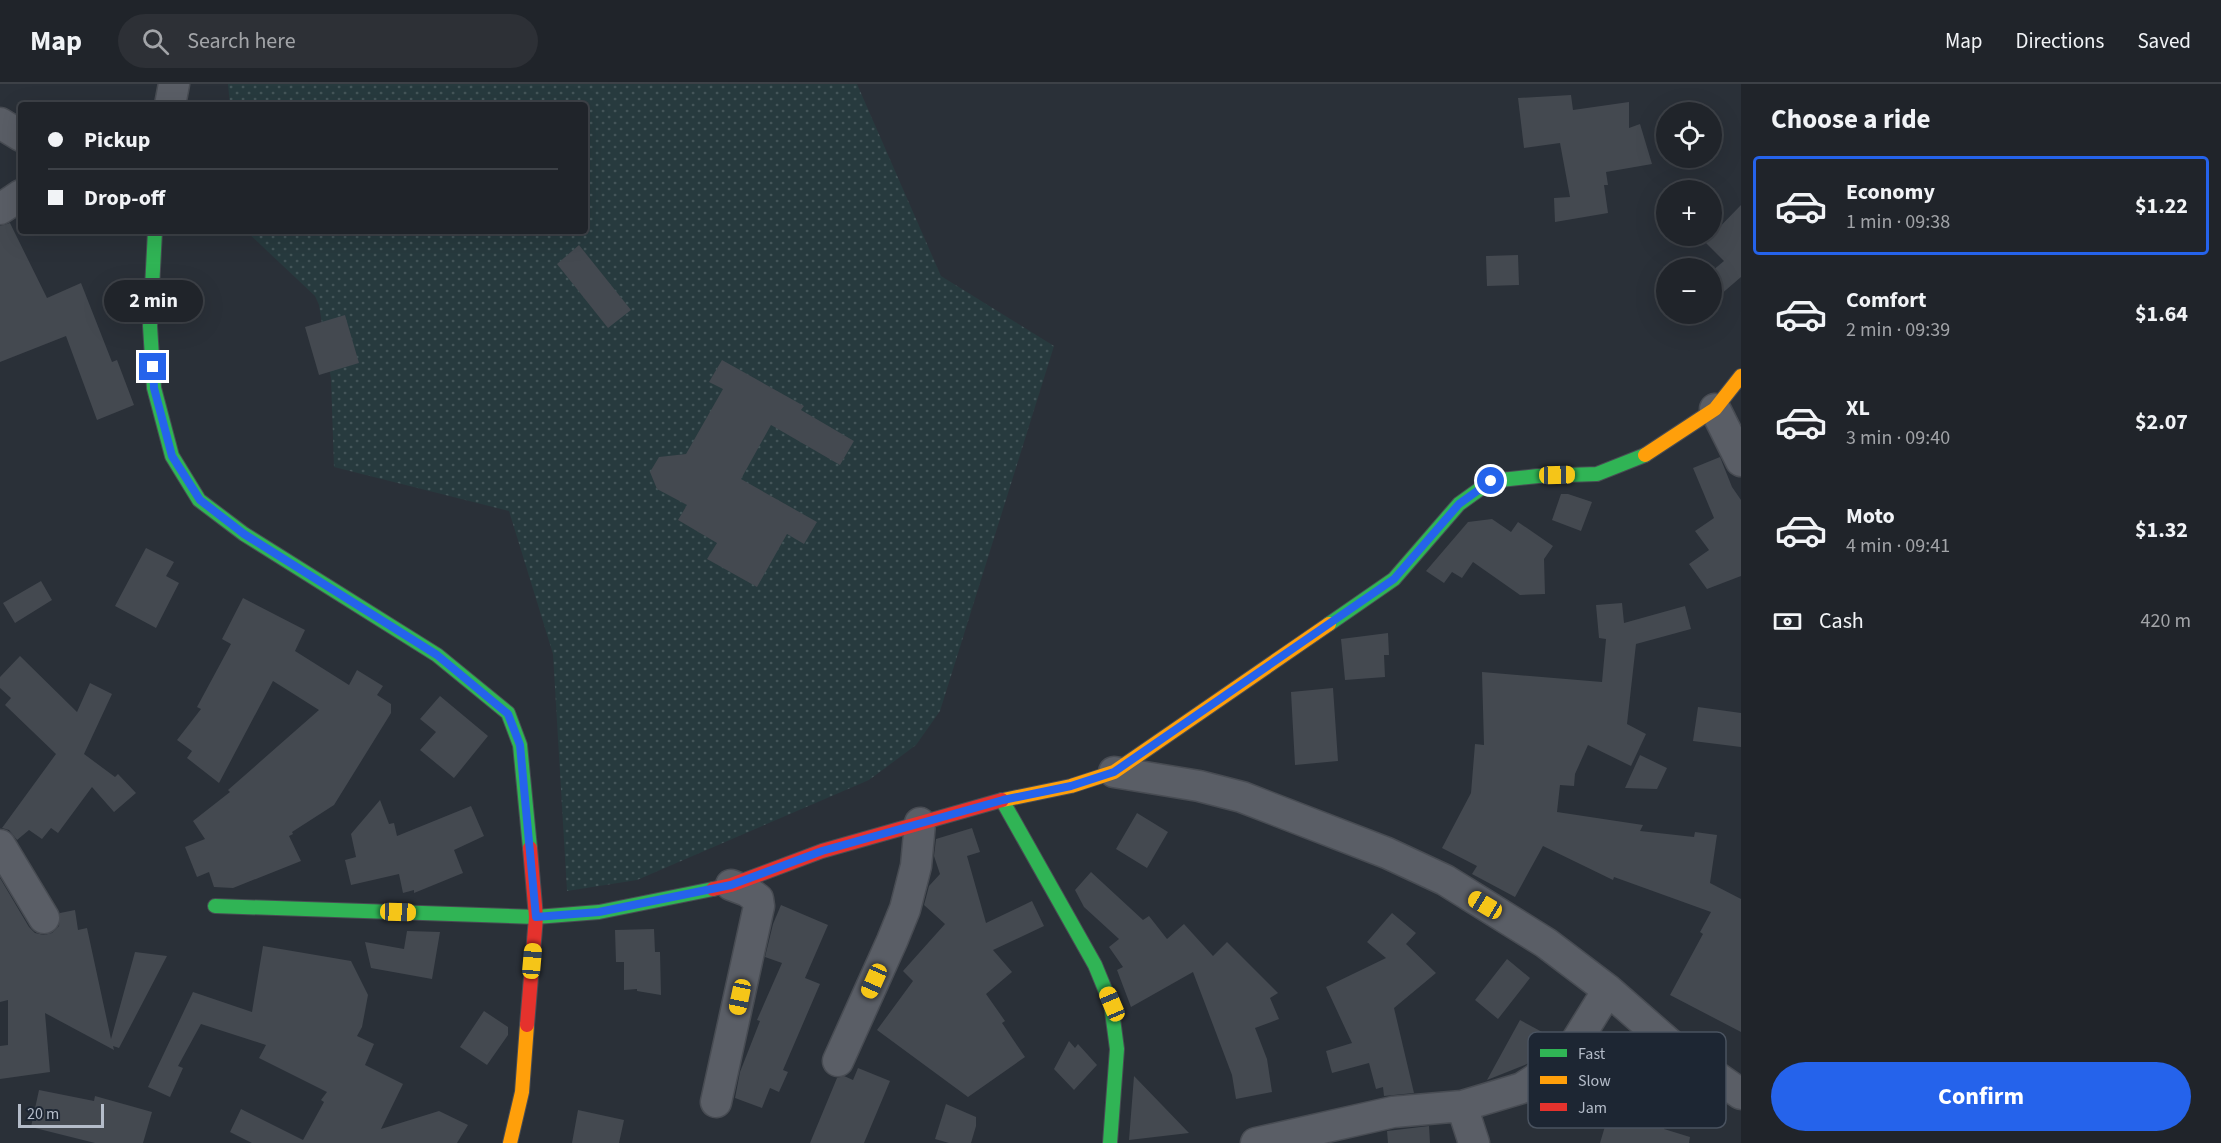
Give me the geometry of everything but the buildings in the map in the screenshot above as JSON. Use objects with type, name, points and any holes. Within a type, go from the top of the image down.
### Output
[{"type":"street","points":[[171,102],[174,84]]},
{"type":"street","points":[[0,123],[18,134]]},
{"type":"street","points":[[0,209],[18,197]]},
{"type":"street","points":[[155,234],[150,327],[154,388],[172,456],[200,500],[244,534],[437,655],[508,714],[520,745],[536,917],[522,1092],[510,1143]]},
{"type":"street","points":[[215,906],[536,917],[599,912],[731,885],[822,851],[1003,800],[1071,786],[1114,772],[1394,579],[1459,504],[1491,481],[1538,476],[1597,474],[1651,453],[1715,409],[1741,376]]},
{"type":"street","points":[[1715,409],[1741,460]]},
{"type":"street","points":[[1114,772],[1199,786],[1242,797],[1387,853],[1445,880],[1546,943],[1608,990],[1656,1032]]},
{"type":"street","points":[[1003,800],[1095,965],[1112,1004],[1117,1048],[1110,1143]]},
{"type":"street","points":[[838,1061],[905,909],[916,866],[920,823]]},
{"type":"street","points":[[0,845],[44,918]]},
{"type":"street","points":[[716,1102],[759,906],[758,899],[753,895],[731,885]]},
{"type":"street","points":[[1582,1032],[1608,990]]},
{"type":"street","points":[[1257,1143],[1332,1124],[1393,1112],[1462,1106],[1522,1088],[1528,1084]]},
{"type":"street","points":[[1726,1084],[1741,1094]]},
{"type":"street","points":[[1462,1106],[1474,1143]]},
{"type":"green space","points":[[228,84],[857,84],[941,276],[1054,346],[940,711],[916,745],[869,780],[637,880],[567,891],[553,654],[509,511],[334,467],[331,379],[319,305],[315,296],[249,234],[588,234],[588,102],[230,102]]},
{"type":"traffic: fast","points":[[155,234],[150,326],[154,388],[172,456],[199,500],[244,534],[437,655],[508,713],[520,745],[530,848]]},
{"type":"traffic: fast","points":[[1329,624],[1394,579],[1459,504],[1491,481],[1538,476],[1597,474],[1645,455]]},
{"type":"traffic: fast","points":[[1002,800],[1095,965],[1111,1004],[1117,1049],[1110,1143]]},
{"type":"traffic: fast","points":[[215,906],[536,917],[599,912],[713,889]]},
{"type":"traffic: slow","points":[[1645,455],[1715,409],[1741,376]]},
{"type":"traffic: slow","points":[[1003,800],[1071,786],[1114,772],[1329,624]]},
{"type":"traffic: slow","points":[[510,1143],[522,1092],[527,1025]]},
{"type":"traffic: jam","points":[[713,889],[731,885],[822,851],[1002,800]]},
{"type":"traffic: jam","points":[[527,1025],[536,917],[530,848]]},
{"type":"route","points":[[153,367],[154,388],[172,456],[200,500],[244,534],[437,655],[508,714],[520,745],[536,917],[599,912],[731,885],[822,851],[1003,800],[1071,786],[1114,772],[1394,579],[1459,504],[1491,481]]}]
